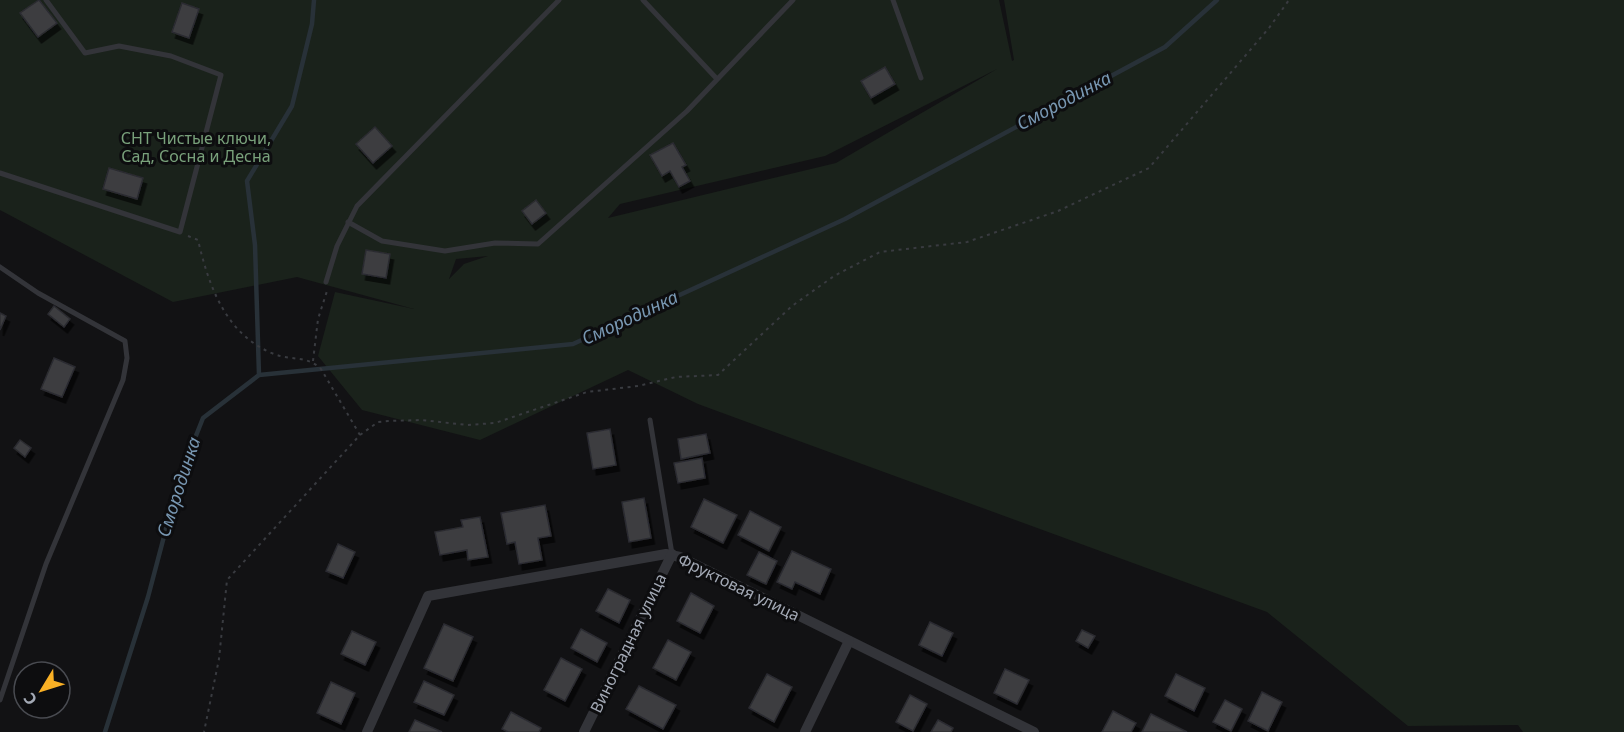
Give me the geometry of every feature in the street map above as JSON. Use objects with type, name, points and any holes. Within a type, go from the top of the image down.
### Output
[{"type":"street","name":"Фруктовая улица","points":[[367,732],[428,596],[672,554],[1028,731]]},
{"type":"street","name":"Виноградная улица","points":[[584,732],[672,554]]},
{"type":"street","points":[[805,732],[849,641]]},
{"type":"lane","points":[[0,173],[180,232],[221,75],[171,56],[119,46],[85,53],[46,0]]},
{"type":"lane","points":[[326,282],[337,246],[357,206],[559,0]]},
{"type":"lane","points":[[643,0],[717,79]]},
{"type":"lane","points":[[348,222],[382,241],[446,251],[495,243],[538,244],[687,111],[793,0]]},
{"type":"lane","points":[[893,0],[921,78]]},
{"type":"lane","points":[[0,267],[38,293],[125,340],[127,358],[123,380],[46,564],[0,700]]},
{"type":"lane","points":[[650,420],[672,554]]},
{"type":"path","points":[[204,732],[219,659],[227,580],[360,435],[378,422],[422,420],[468,425],[495,423],[587,392],[638,386],[676,377],[718,375],[792,306],[834,276],[880,252],[967,242],[1058,211],[1149,168],[1269,28],[1289,0]]},
{"type":"path","points":[[180,232],[198,240],[205,272],[219,303],[237,332],[275,355],[313,362],[321,369],[360,435]]},
{"type":"path","points":[[313,362],[318,319],[327,294],[326,282]]},
{"type":"green space","name":"СНТ Чистые ключи, Сад, Сосна и Десна","points":[[0,0],[999,0],[1012,61],[1014,60],[1004,0],[1624,0],[1624,732],[1523,732],[1518,725],[1408,726],[1267,612],[698,404],[628,370],[480,440],[362,410],[318,356],[335,292],[414,309],[297,277],[173,302],[0,210]],"holes":[[[997,69],[836,163],[608,218],[620,204],[825,156]],[[488,256],[464,264],[449,279],[456,259]]]},
{"type":"building","points":[[39,0],[57,23],[38,37],[20,13]]},
{"type":"building","points":[[182,3],[199,9],[189,38],[172,32]]},
{"type":"building","points":[[885,67],[895,84],[871,98],[861,81]]},
{"type":"building","points":[[375,127],[392,146],[373,163],[356,144]]},
{"type":"building","points":[[673,143],[686,165],[682,167],[690,181],[679,187],[670,171],[662,176],[650,155]]},
{"type":"building","points":[[109,168],[143,178],[137,199],[103,189]]},
{"type":"building","points":[[536,200],[546,213],[532,224],[522,211]]},
{"type":"building","points":[[366,250],[390,254],[386,278],[362,274]]},
{"type":"building","points":[[54,306],[70,319],[64,327],[48,314]]},
{"type":"building","points":[[0,313],[6,316],[0,330]]},
{"type":"building","points":[[54,358],[75,367],[62,397],[41,389]]},
{"type":"building","points":[[610,429],[616,465],[593,469],[587,433]]},
{"type":"building","points":[[706,434],[710,453],[681,459],[678,439]]},
{"type":"building","points":[[20,440],[31,448],[25,457],[14,448]]},
{"type":"building","points":[[702,458],[705,478],[678,483],[674,463]]},
{"type":"building","points":[[644,498],[651,538],[629,542],[622,502]]},
{"type":"building","points":[[704,499],[737,515],[723,543],[691,527]]},
{"type":"building","points":[[545,505],[551,536],[538,538],[542,560],[519,564],[515,542],[507,544],[501,513]]},
{"type":"building","points":[[750,511],[781,527],[769,551],[738,535]]},
{"type":"building","points":[[480,517],[488,557],[468,560],[467,550],[440,555],[435,532],[463,527],[461,520]]},
{"type":"building","points":[[338,544],[355,552],[343,578],[326,571]]},
{"type":"building","points":[[792,551],[831,569],[820,594],[795,582],[792,589],[777,582]]},
{"type":"building","points":[[759,552],[777,561],[766,584],[747,575]]},
{"type":"building","points":[[608,589],[630,600],[619,623],[596,611]]},
{"type":"building","points":[[691,593],[714,606],[700,633],[677,621]]},
{"type":"building","points":[[930,622],[953,633],[942,656],[919,645]]},
{"type":"building","points":[[444,624],[473,637],[453,681],[424,668]]},
{"type":"building","points":[[581,629],[607,643],[597,662],[571,648]]},
{"type":"building","points":[[1082,630],[1095,636],[1088,648],[1076,641]]},
{"type":"building","points":[[352,631],[376,642],[365,665],[341,654]]},
{"type":"building","points":[[668,640],[691,652],[676,680],[653,668]]},
{"type":"building","points":[[561,658],[582,669],[565,701],[544,690]]},
{"type":"building","points":[[1005,669],[1029,680],[1017,704],[994,693]]},
{"type":"building","points":[[767,674],[792,687],[774,722],[749,708]]},
{"type":"building","points":[[1176,674],[1205,688],[1194,711],[1165,696]]},
{"type":"building","points":[[424,681],[454,695],[444,715],[414,702]]},
{"type":"building","points":[[331,682],[355,693],[341,724],[317,713]]},
{"type":"building","points":[[639,686],[676,705],[663,729],[626,709]]},
{"type":"building","points":[[1262,692],[1282,702],[1268,731],[1248,721]]},
{"type":"building","points":[[910,695],[927,704],[913,731],[896,722]]},
{"type":"building","points":[[1225,700],[1242,709],[1231,731],[1213,722]]},
{"type":"building","points":[[1113,711],[1136,723],[1131,732],[1102,732]]},
{"type":"building","points":[[511,712],[541,728],[539,732],[508,732],[502,729]]},
{"type":"building","points":[[1151,714],[1187,732],[1142,732]]},
{"type":"building","points":[[415,720],[442,732],[409,732]]},
{"type":"building","points":[[938,720],[953,728],[951,732],[931,732]]},
{"type":"waterway","points":[[259,375],[255,245],[247,181],[292,106],[312,24],[314,0]]},
{"type":"waterway","name":"Смородинка","points":[[105,732],[148,597],[180,476],[203,418],[259,375],[573,344],[845,219],[1165,47],[1217,0]]}]
